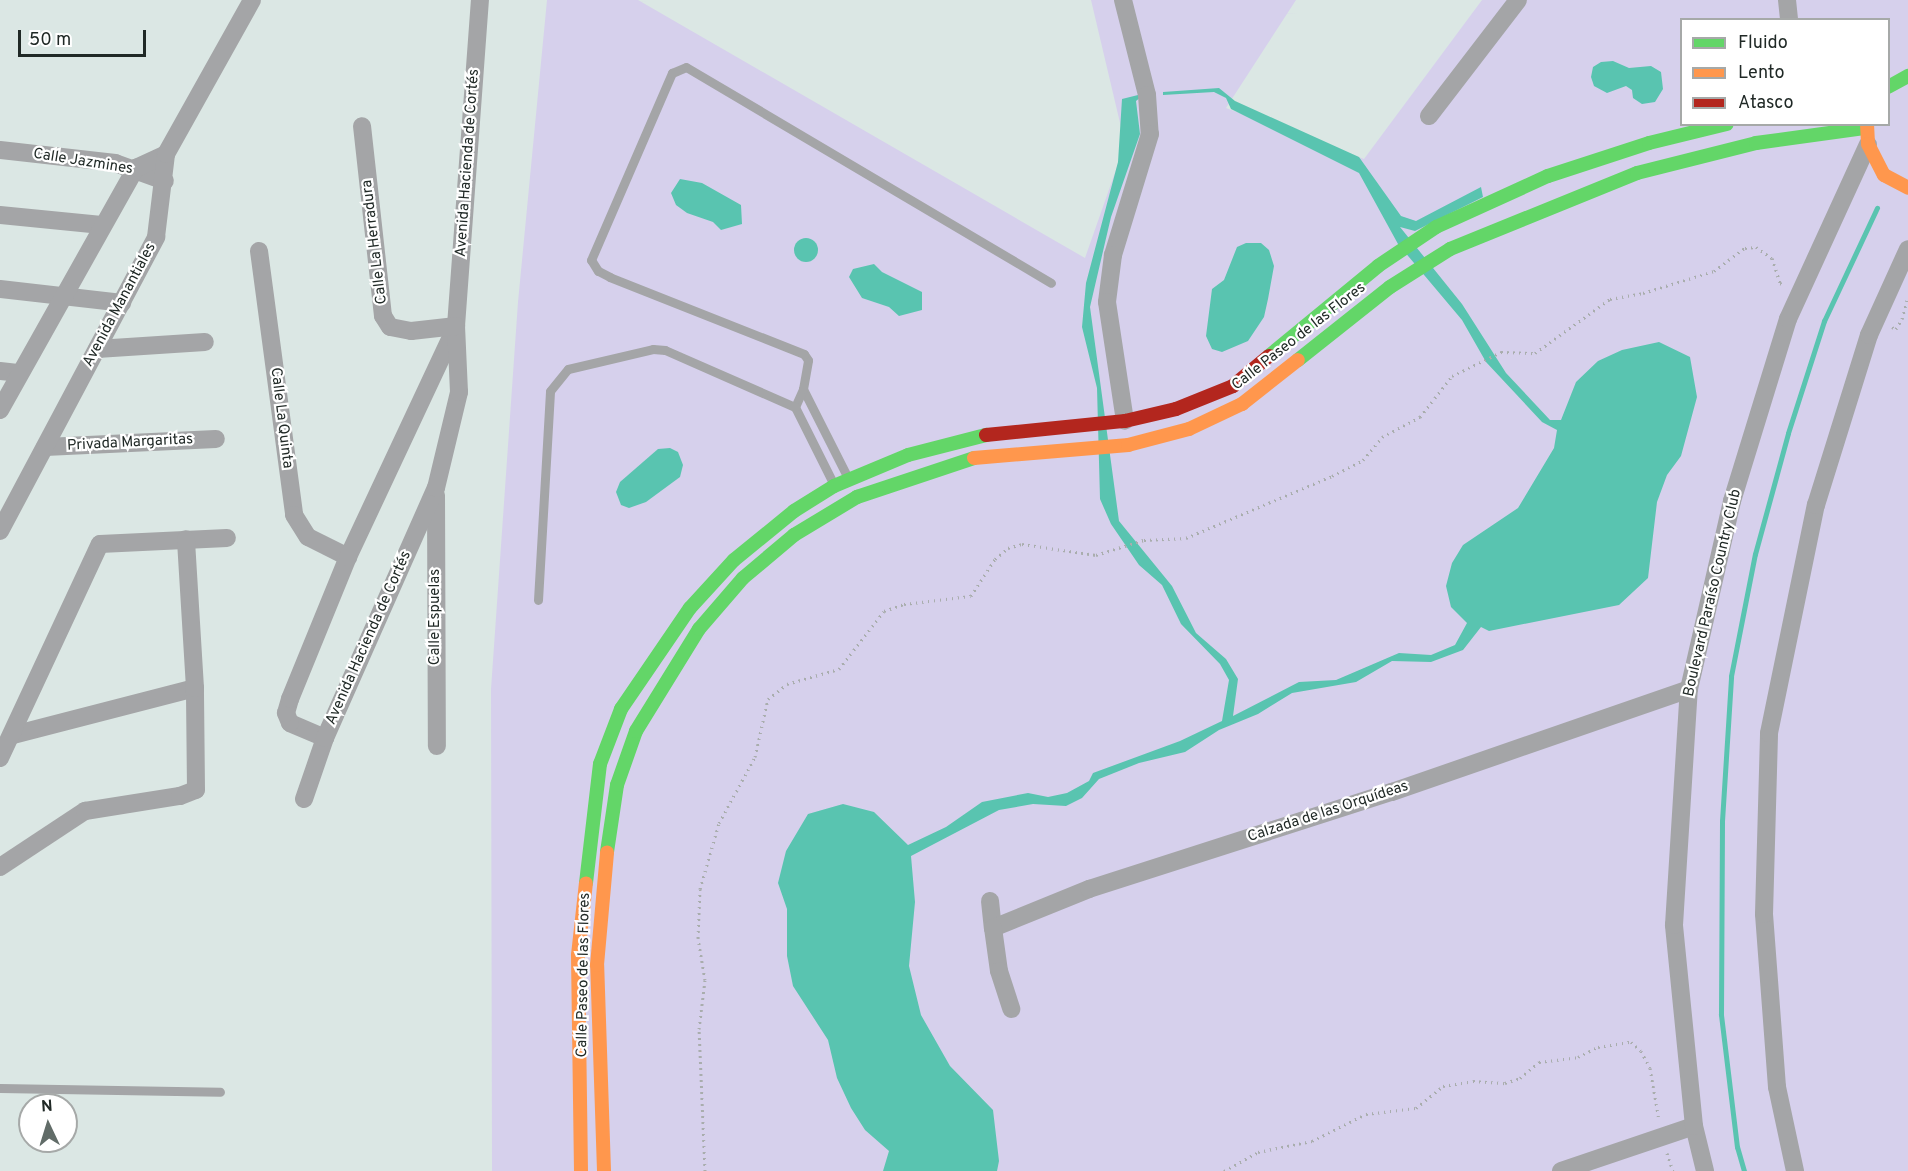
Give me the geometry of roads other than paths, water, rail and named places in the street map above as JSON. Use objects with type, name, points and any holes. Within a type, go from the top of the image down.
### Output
[{"type":"street","points":[[0,410],[62,296],[136,168],[166,154],[252,0]]},
{"type":"street","name":"Avenida Hacienda de Cortés","points":[[456,326],[348,557],[286,713],[290,723],[325,738],[436,488],[459,392],[456,326],[480,0]]},
{"type":"street","points":[[1124,0],[1147,95],[1150,134],[1113,255],[1107,302],[1125,421]]},
{"type":"street","points":[[1429,116],[1518,0]]},
{"type":"street","points":[[1787,0],[1789,18]]},
{"type":"street","points":[[1890,86],[1908,76]]},
{"type":"street","name":"Calle La Herradura","points":[[362,126],[384,315],[390,327],[411,331],[456,326]]},
{"type":"street","name":"Calle Paseo de las Flores","points":[[581,1171],[577,1060],[578,955],[592,811],[600,764],[621,709],[690,608],[734,560],[794,510],[848,479],[908,455],[980,436],[1125,421],[1148,416],[1233,386],[1378,266],[1436,227],[1548,176],[1599,159],[1720,126]]},
{"type":"street","points":[[1867,132],[1884,174],[1908,188]]},
{"type":"street","name":"Calle Paseo de las Flores","points":[[604,1171],[597,965],[602,886],[617,785],[636,731],[699,629],[743,578],[794,535],[857,497],[970,459],[1078,447],[1128,445],[1189,429],[1242,404],[1390,287],[1450,249],[1637,173],[1756,142],[1867,132]]},
{"type":"street","name":"Boulevard Paraíso Country Club","points":[[1705,1171],[1694,1126],[1674,925],[1689,689],[1732,501],[1788,319],[1803,291],[1867,132]]},
{"type":"street","name":"Calle Jazmines","points":[[0,150],[136,168],[165,181]]},
{"type":"street","name":"Avenida Manantiales","points":[[0,531],[156,237],[165,181],[166,154]]},
{"type":"street","points":[[1599,159],[1606,185]]},
{"type":"street","points":[[0,215],[102,225]]},
{"type":"street","points":[[1796,1171],[1777,1087],[1764,914],[1769,734],[1816,505],[1869,335],[1908,249]]},
{"type":"street","name":"Calle La Quinta","points":[[259,251],[294,515],[308,537],[348,557]]},
{"type":"street","points":[[0,289],[122,303]]},
{"type":"street","points":[[97,349],[205,342]]},
{"type":"street","points":[[0,371],[20,373]]},
{"type":"street","points":[[1148,416],[1156,438]]},
{"type":"street","name":"Privada Margaritas","points":[[45,447],[216,439]]},
{"type":"street","name":"Calle Espuelas","points":[[436,488],[437,746]]},
{"type":"street","points":[[0,758],[13,735],[100,544],[227,538]]},
{"type":"street","points":[[0,867],[85,811],[196,790],[195,688],[186,539]]},
{"type":"street","points":[[13,735],[195,688]]},
{"type":"street","name":"Calzada de las Orquídeas","points":[[993,928],[1089,889],[1392,792],[1689,689]]},
{"type":"street","points":[[304,799],[325,738]]},
{"type":"street","points":[[990,901],[999,971],[1011,1009]]},
{"type":"street","points":[[577,1060],[599,1060]]},
{"type":"street","points":[[1561,1171],[1694,1126]]},
{"type":"lane","points":[[795,407],[803,389],[808,360],[804,354],[610,277],[598,271],[591,260],[672,73],[686,67],[1051,283]]},
{"type":"lane","points":[[538,600],[550,391],[568,369],[653,349],[665,350],[795,407],[844,504]]},
{"type":"lane","points":[[803,389],[857,497]]},
{"type":"lane","points":[[0,1088],[220,1092]]},
{"type":"waterway","points":[[1744,1171],[1737,1147],[1721,1014],[1722,821],[1731,676],[1755,554],[1788,433],[1824,321],[1877,208]]}]
